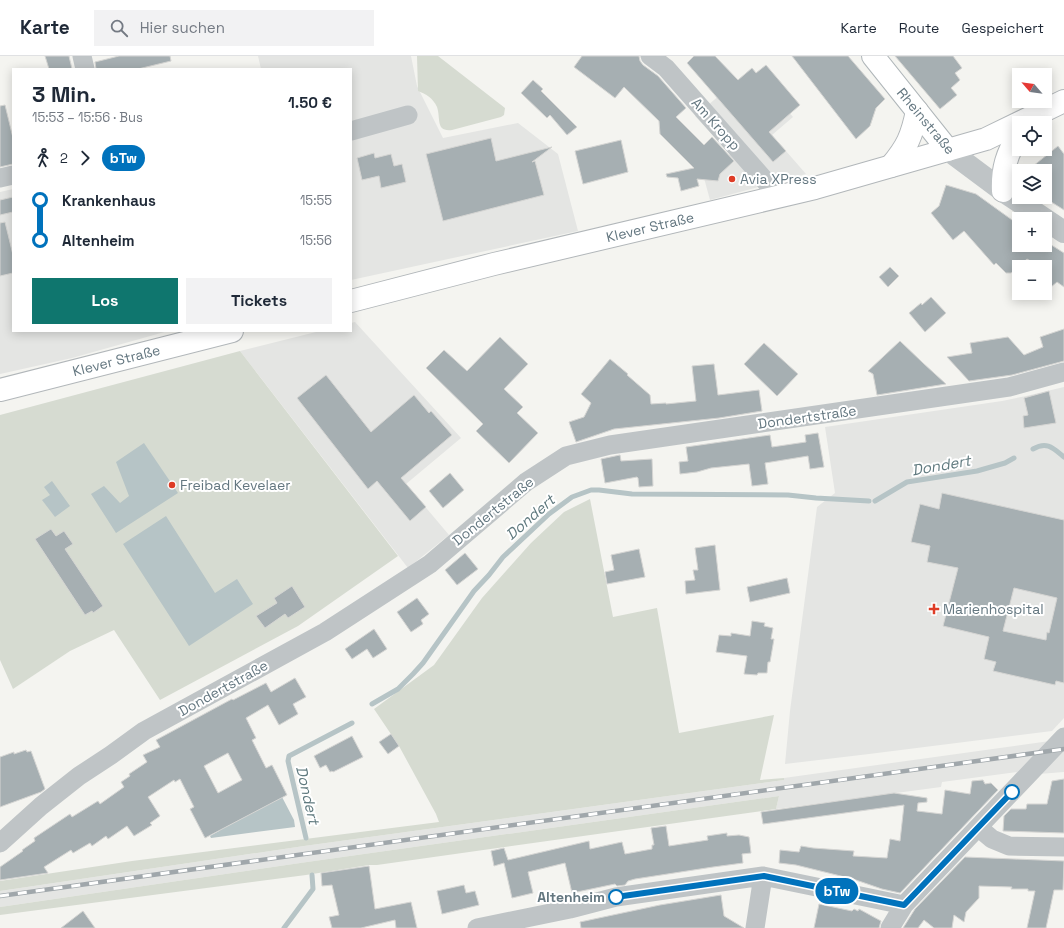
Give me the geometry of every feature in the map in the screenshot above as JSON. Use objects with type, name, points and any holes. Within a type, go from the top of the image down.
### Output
[{"type":"main road","name":"Rheinstraße","points":[[873,56],[948,150]]},
{"type":"main road","name":"Klever Straße","points":[[1040,116],[1064,102]]},
{"type":"main road","points":[[891,166],[904,150],[909,140],[914,125],[916,111]]},
{"type":"main road","name":"Klever Straße","points":[[352,301],[494,264],[773,198],[948,150],[1012,130]]},
{"type":"main road","points":[[1003,191],[1002,182],[1005,161],[1012,146]]},
{"type":"main road","name":"Klever Straße","points":[[0,390],[228,332]]},
{"type":"street","points":[[82,56],[85,68]]},
{"type":"street","name":"Am Kropp","points":[[650,56],[666,68],[763,178],[773,198]]},
{"type":"street","points":[[352,131],[408,115]]},
{"type":"street","name":"Rheinstraße","points":[[948,150],[1003,191],[1064,232]]},
{"type":"street","points":[[0,178],[12,175]]},
{"type":"street","name":"Dondertstraße","points":[[0,843],[41,806],[79,776],[144,731],[325,632],[430,564],[526,482],[566,456],[610,445],[1009,387],[1064,372]]},
{"type":"street","points":[[890,928],[904,905],[979,828],[1064,737]]},
{"type":"street","points":[[979,828],[992,839],[1009,846],[1064,847]]},
{"type":"street","points":[[477,928],[616,897],[764,876],[904,905]]},
{"type":"street","points":[[755,928],[764,876]]},
{"type":"shaded area","points":[[258,56],[411,56],[417,86],[443,138],[518,123],[558,154],[578,231],[352,280],[352,68],[261,68]]},
{"type":"shaded area","points":[[417,56],[438,56],[505,108],[504,115],[452,130],[443,129],[441,127],[437,107],[429,97],[418,91]]},
{"type":"shaded area","points":[[752,68],[793,117],[772,135],[806,174],[710,200],[704,178],[730,154],[695,116]]},
{"type":"shaded area","points":[[12,189],[12,332],[164,332],[72,358],[0,374],[0,192]]},
{"type":"shaded area","points":[[355,322],[461,438],[406,484],[449,535],[408,568],[240,351],[316,332],[352,332],[352,323]]},
{"type":"shaded area","name":"Freibad Kevelaer","points":[[240,351],[398,556],[298,626],[160,700],[114,630],[70,651],[13,689],[0,660],[0,415]]},
{"type":"shaded area","name":"Marienhospital","points":[[1064,387],[1064,718],[1052,731],[785,764],[790,711],[817,507],[835,493],[825,427],[1002,401]]},
{"type":"shaded area","points":[[144,443],[178,493],[116,533],[91,494],[104,486],[120,503],[129,496],[116,462]]},
{"type":"shaded area","points":[[52,481],[70,506],[55,517],[42,500],[50,495],[44,487]]},
{"type":"shaded area","points":[[590,499],[613,617],[657,608],[679,733],[774,715],[760,780],[784,778],[784,780],[304,846],[0,891],[0,881],[132,861],[439,822],[399,746],[374,709],[434,665],[482,598],[531,543],[564,512]]},
{"type":"shaded area","points":[[166,516],[215,593],[237,579],[253,604],[189,646],[123,544]]},
{"type":"shaded area","points":[[1064,739],[1064,772],[1014,776],[1017,772],[942,782],[941,787],[776,809],[779,796],[307,862],[0,907],[0,891],[304,846],[784,780],[784,778]]},
{"type":"shaded area","points":[[779,796],[776,809],[306,875],[0,915],[0,907],[307,862]]},
{"type":"shaded area","points":[[282,797],[294,820],[295,827],[211,838],[210,836],[219,831],[217,828],[226,827]]},
{"type":"building","points":[[45,56],[69,56],[72,68],[49,68]]},
{"type":"building","points":[[119,56],[170,56],[171,61],[142,68],[96,68],[95,62]]},
{"type":"building","points":[[582,56],[639,56],[643,65],[658,76],[686,108],[676,117],[704,145],[712,137],[734,161],[720,174],[718,181],[697,179],[699,186],[681,191],[678,178],[667,177],[666,174],[694,168],[660,134],[659,121],[624,87],[615,98],[574,67]]},
{"type":"building","points":[[694,56],[715,56],[738,80],[752,68],[756,73],[766,65],[800,105],[769,132],[786,151],[773,162],[687,63]]},
{"type":"building","points":[[792,56],[848,56],[885,99],[876,108],[870,126],[856,139]]},
{"type":"building","points":[[895,56],[953,56],[962,68],[955,73],[960,80],[951,88],[957,95],[940,109]]},
{"type":"building","points":[[533,80],[543,89],[541,91],[577,127],[567,135],[550,115],[547,118],[521,93]]},
{"type":"building","points":[[5,105],[12,134],[12,164],[0,167],[0,106]]},
{"type":"building","points":[[491,138],[496,161],[552,147],[532,162],[535,161],[544,195],[443,221],[426,154]]},
{"type":"building","points":[[621,140],[628,172],[583,184],[575,151]]},
{"type":"building","points":[[1058,146],[1064,154],[1064,210],[1052,202],[1052,164],[1036,164],[1046,156],[1052,156],[1052,151]]},
{"type":"building","points":[[374,153],[375,158],[391,154],[394,166],[402,164],[406,182],[381,188],[379,176],[362,180],[357,158]]},
{"type":"building","points":[[946,185],[976,194],[1012,220],[1012,252],[1052,252],[1052,245],[1064,253],[1064,287],[1057,282],[1052,286],[1052,260],[1012,260],[1012,272],[1006,273],[996,263],[994,265],[964,231],[953,240],[931,213],[939,206]]},
{"type":"building","points":[[12,197],[12,212],[0,215],[0,200]]},
{"type":"building","points":[[5,222],[12,251],[12,273],[0,276],[0,223]]},
{"type":"building","points":[[890,267],[899,276],[888,287],[879,277]]},
{"type":"building","points":[[931,297],[946,313],[925,332],[909,313]]},
{"type":"building","points":[[1064,329],[1064,361],[1012,375],[969,381],[947,357],[972,353],[970,343],[1008,337],[1024,355],[1043,347],[1040,337]]},
{"type":"building","points":[[500,337],[528,364],[504,389],[523,407],[517,413],[538,433],[509,463],[476,431],[483,424],[426,368],[444,350],[467,371]]},
{"type":"building","points":[[900,341],[946,384],[877,395],[873,374],[868,371]]},
{"type":"building","points":[[764,343],[798,374],[777,396],[744,364]]},
{"type":"building","points":[[610,359],[650,395],[651,404],[696,401],[692,366],[714,364],[718,395],[759,390],[762,411],[719,418],[614,429],[576,442],[569,422],[584,417],[591,403],[581,394]]},
{"type":"building","points":[[326,375],[371,432],[414,395],[429,413],[431,411],[452,435],[401,478],[426,507],[410,521],[377,481],[368,489],[297,398]]},
{"type":"building","points":[[1049,391],[1056,423],[1024,428],[1023,416],[1028,415],[1024,398]]},
{"type":"building","points":[[818,433],[824,467],[810,469],[808,456],[765,463],[768,484],[752,486],[749,464],[711,468],[697,472],[680,474],[679,462],[688,461],[686,447],[770,435],[772,447],[806,442],[805,435]]},
{"type":"building","points":[[620,455],[621,461],[652,459],[653,486],[639,487],[637,477],[605,483],[601,459]]},
{"type":"building","points":[[450,473],[464,490],[443,508],[429,491]]},
{"type":"building","points":[[942,493],[1064,520],[1064,683],[1056,681],[1055,685],[993,671],[996,662],[984,659],[989,637],[943,626],[958,568],[927,562],[930,546],[911,542],[920,504],[939,509]],"holes":[[[1014,588],[1057,598],[1046,640],[1003,631]]]},
{"type":"building","points":[[51,529],[56,536],[64,531],[73,544],[65,549],[103,606],[93,613],[92,611],[85,615],[35,539]]},
{"type":"building","points":[[715,545],[720,590],[686,594],[685,581],[695,580],[693,570],[698,570],[695,548]]},
{"type":"building","points":[[639,549],[645,577],[607,584],[605,572],[614,570],[611,555]]},
{"type":"building","points":[[465,553],[478,569],[457,585],[445,570]]},
{"type":"building","points":[[787,578],[790,593],[750,602],[747,587]]},
{"type":"building","points":[[292,586],[305,607],[288,618],[285,614],[265,628],[256,616],[277,603],[274,598]]},
{"type":"building","points":[[417,598],[429,614],[421,620],[423,624],[411,632],[397,612]]},
{"type":"building","points":[[752,621],[765,623],[764,626],[773,628],[771,639],[774,639],[770,662],[768,662],[767,673],[758,673],[757,675],[744,674],[747,656],[716,652],[719,635],[731,636],[731,633],[750,636]]},
{"type":"building","points":[[374,629],[387,649],[373,658],[367,649],[352,659],[345,649]]},
{"type":"building","points":[[295,678],[306,697],[293,704],[298,714],[279,725],[268,705],[246,718],[256,738],[252,740],[266,768],[272,765],[287,795],[205,838],[190,809],[194,807],[180,779],[175,782],[174,780],[148,797],[160,816],[150,823],[152,825],[134,836],[127,826],[108,839],[106,836],[92,846],[90,843],[73,853],[71,850],[44,867],[48,873],[0,880],[0,867],[35,841],[34,838],[70,814],[72,817],[98,801],[100,804],[124,787],[121,782],[130,776],[129,774],[147,762],[143,755],[160,747],[156,740],[232,699],[233,700],[266,683],[271,692]],"holes":[[[228,753],[242,780],[218,793],[204,766]]]},
{"type":"building","points":[[391,734],[399,746],[388,754],[379,742]]},
{"type":"building","points":[[352,736],[363,757],[333,772],[330,772],[326,765],[320,768],[314,756]]},
{"type":"building","points":[[26,750],[27,752],[31,751],[45,789],[41,792],[0,807],[0,757]]},
{"type":"building","points":[[1064,779],[1064,833],[1003,831],[1004,816],[1011,809],[1026,809],[1027,804],[1047,804],[1052,781]]},
{"type":"building","points":[[983,780],[985,784],[991,783],[998,790],[900,893],[882,889],[853,879],[796,865],[779,863],[780,850],[799,852],[801,846],[854,851],[853,856],[887,858],[890,839],[900,841],[904,805],[763,824],[761,812],[894,793],[927,798],[927,802],[918,803],[917,811],[942,814],[945,790],[970,794],[972,781]]},
{"type":"building","points":[[666,826],[669,846],[708,840],[707,836],[727,833],[727,836],[739,835],[749,837],[751,853],[742,854],[743,863],[635,879],[628,881],[625,885],[617,886],[615,884],[572,893],[565,863],[528,872],[533,893],[512,898],[504,863],[494,866],[491,851],[504,848],[508,860],[589,841],[590,849],[622,842],[625,854],[652,849],[652,845],[654,845],[651,828]]},
{"type":"building","points":[[965,857],[1064,861],[1063,890],[1054,890],[1046,928],[1027,928],[1035,891],[1028,891],[1028,889],[1011,889],[1012,887],[979,886],[979,898],[966,912],[964,922],[954,915],[952,928],[934,928],[924,920],[918,928],[903,928],[915,909]]},
{"type":"building","points":[[369,866],[375,909],[411,902],[417,928],[396,928],[395,920],[361,928],[332,928],[329,917],[339,915],[332,885],[322,886],[321,873]]},
{"type":"building","points":[[464,885],[466,893],[475,891],[479,905],[442,914],[437,891]]},
{"type":"building","points":[[721,895],[724,916],[744,928],[581,928],[580,922],[660,905]]},
{"type":"building","points":[[819,904],[852,911],[854,909],[858,911],[859,909],[881,921],[879,928],[814,928]]},
{"type":"building","points":[[83,911],[95,928],[61,928]]},
{"type":"waterway","name":"Dondert","points":[[1033,449],[1042,446],[1050,447],[1064,457]]},
{"type":"waterway","name":"Dondert","points":[[875,501],[907,482],[977,471],[1005,463],[1014,458]]},
{"type":"waterway","name":"Dondert","points":[[372,704],[398,689],[413,674],[423,663],[474,591],[503,557],[549,514],[572,497],[591,490],[599,490],[632,494],[788,495],[869,501]]},
{"type":"waterway","name":"Dondert","points":[[306,838],[288,761],[289,756],[352,723]]},
{"type":"waterway","name":"Dondert","points":[[284,928],[313,889],[312,875]]},
{"type":"railway","points":[[0,896],[1064,749]]},
{"type":"bus line","name":"bTw","points":[[616,897],[764,876],[904,905],[1012,792]]},
{"type":"place","name":"Avia XPress","points":[[732,179]]},
{"type":"place","name":"Freibad Kevelaer","points":[[172,485]]},
{"type":"place","name":"Marienhospital","points":[[934,609]]},
{"type":"place","name":"Altenheim","points":[[616,897]]}]
